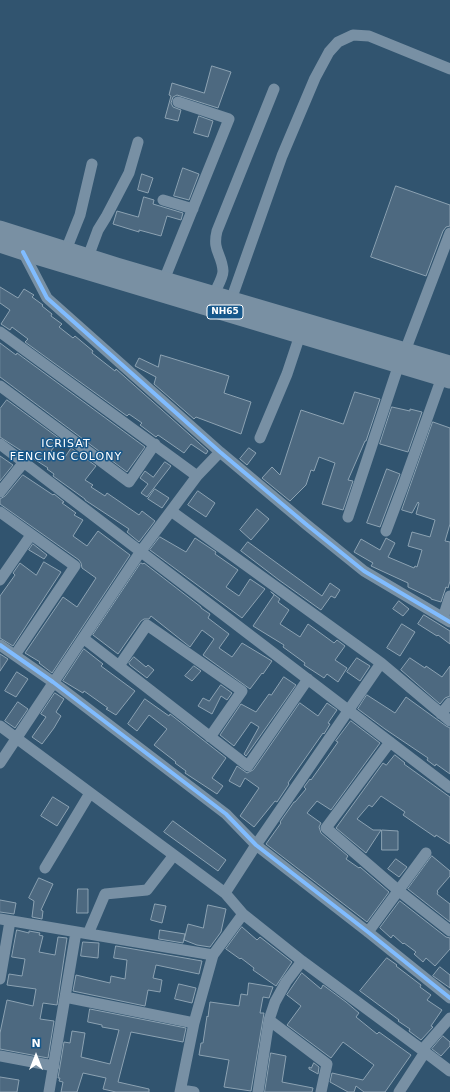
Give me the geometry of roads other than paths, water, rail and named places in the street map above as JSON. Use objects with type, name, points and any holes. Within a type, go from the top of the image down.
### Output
[{"type":"highway","name":"NH65","points":[[0,229],[231,300],[277,320],[300,335],[402,358]]},
{"type":"highway","name":"NH65","points":[[0,244],[23,252],[277,320],[402,358],[447,374]]},
{"type":"street","points":[[231,300],[282,156],[315,78],[329,52],[338,42],[353,35],[370,36],[450,69]]},
{"type":"street","points":[[214,294],[223,275],[215,239],[217,231],[274,89]]},
{"type":"street","points":[[164,280],[229,119],[178,102]]},
{"type":"street","points":[[88,257],[98,230],[129,173],[138,142]]},
{"type":"street","points":[[66,250],[80,215],[92,164]]},
{"type":"street","points":[[163,200],[193,209]]},
{"type":"street","points":[[348,517],[402,358],[450,233]]},
{"type":"street","points":[[23,252],[47,298],[220,452],[364,571],[446,620],[450,596]]},
{"type":"street","points":[[221,264],[241,271]]},
{"type":"street","points":[[0,332],[197,476]]},
{"type":"street","points":[[260,438],[287,374],[300,335]]},
{"type":"street","points":[[386,531],[447,374]]},
{"type":"street","points":[[0,386],[129,482],[155,444]]},
{"type":"street","points":[[0,444],[450,788]]},
{"type":"street","points":[[0,763],[141,551],[197,476],[220,452]]},
{"type":"street","points":[[0,492],[24,462]]},
{"type":"street","points":[[171,511],[381,663],[446,717],[450,703]]},
{"type":"street","points":[[0,512],[75,566],[15,655]]},
{"type":"street","points":[[0,580],[31,535]]},
{"type":"street","points":[[119,666],[147,625],[242,691],[210,736]]},
{"type":"street","points":[[83,638],[248,766],[308,679]]},
{"type":"street","points":[[0,645],[53,682],[226,814],[256,846],[368,932],[450,998]]},
{"type":"street","points":[[225,893],[381,663]]},
{"type":"street","points":[[0,726],[225,893],[243,914],[302,961],[450,1071]]},
{"type":"street","points":[[390,742],[326,828],[399,892],[450,931]]},
{"type":"street","points":[[45,868],[90,793]]},
{"type":"street","points":[[368,932],[399,892],[426,853]]},
{"type":"street","points":[[88,934],[105,894],[147,890],[174,855]]},
{"type":"street","points":[[194,1092],[180,1091],[194,1023],[213,955],[243,914]]},
{"type":"street","points":[[0,979],[5,920],[213,955]]},
{"type":"street","points":[[49,1092],[76,932]]},
{"type":"street","points":[[258,1092],[269,1020],[275,1002],[286,982],[302,961]]},
{"type":"street","points":[[65,997],[194,1023]]},
{"type":"street","points":[[399,1092],[424,1051],[450,1018]]},
{"type":"street","points":[[269,1020],[327,1064],[321,1092]]},
{"type":"street","points":[[0,1056],[54,1066]]},
{"type":"district","name":"ICRISAT FENCING COLONY","points":[[66,450]]}]
